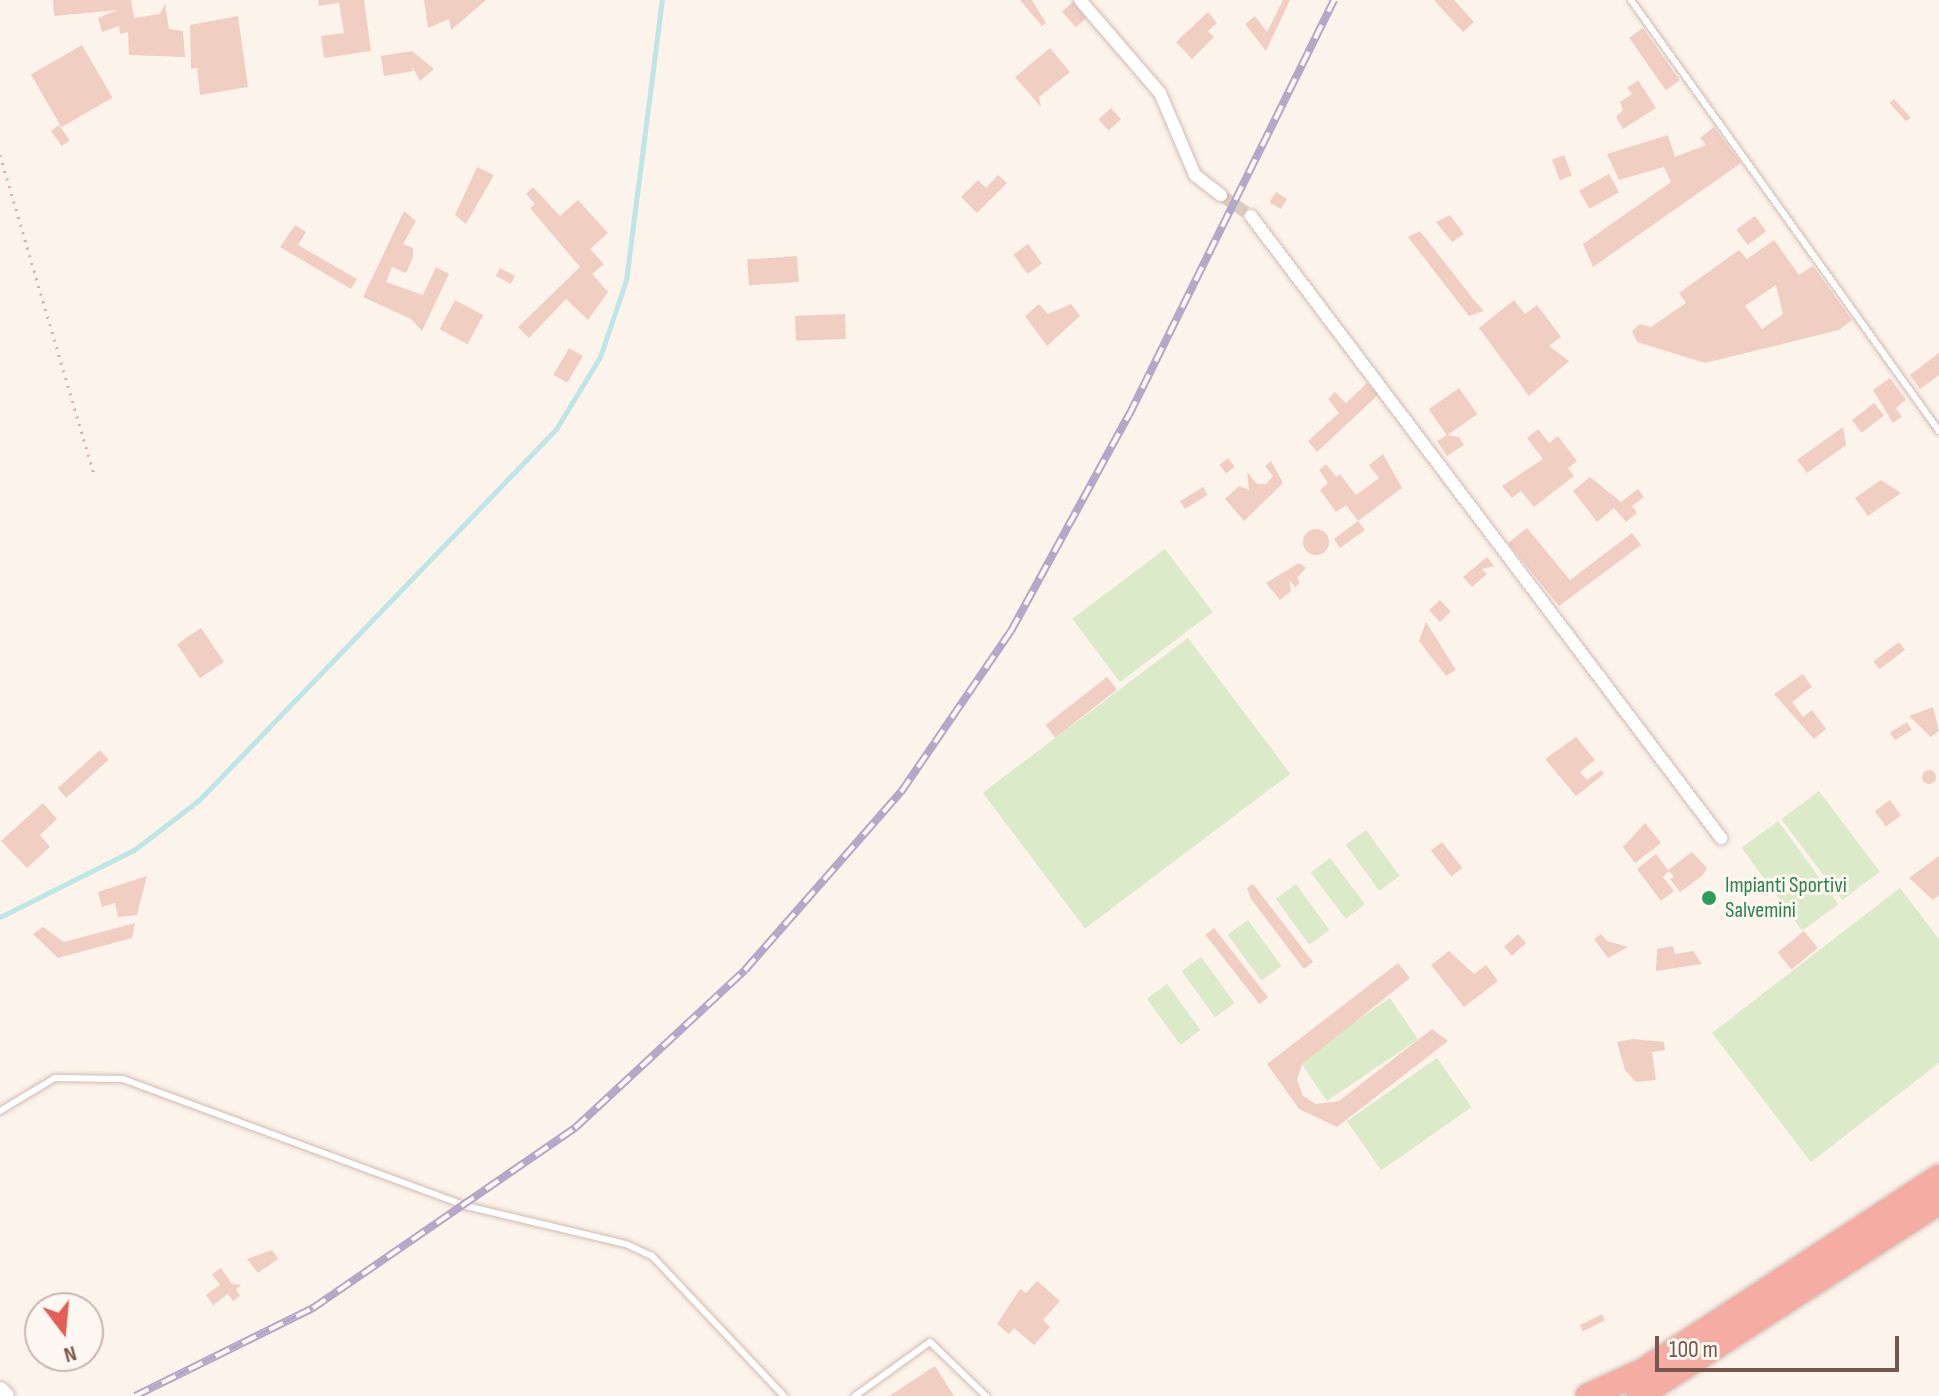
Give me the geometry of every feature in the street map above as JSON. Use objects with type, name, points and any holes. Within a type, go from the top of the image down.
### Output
[{"type":"highway","points":[[1588,1396],[1643,1371],[1939,1177]]},
{"type":"highway","points":[[1639,1396],[1939,1202]]},
{"type":"street","points":[[1080,0],[1160,93],[1195,175],[1221,195]]},
{"type":"street","points":[[1251,216],[1721,838]]},
{"type":"street","points":[[0,1391],[5,1396]]},
{"type":"lane","points":[[1631,0],[1939,431]]},
{"type":"lane","points":[[0,1111],[55,1078],[123,1079],[471,1208],[626,1244],[652,1256],[784,1396]]},
{"type":"lane","points":[[855,1396],[930,1342],[986,1396]]},
{"type":"path","points":[[0,155],[94,475]]},
{"type":"green space","points":[[1165,549],[1213,612],[1120,682],[1072,619]]},
{"type":"green space","points":[[1188,638],[1290,774],[1085,928],[983,793]]},
{"type":"green space","points":[[1819,791],[1880,872],[1842,900],[1781,819]]},
{"type":"green space","points":[[1778,821],[1839,904],[1802,931],[1742,847]]},
{"type":"green space","points":[[1366,830],[1400,876],[1379,891],[1346,845]]},
{"type":"green space","points":[[1330,858],[1365,904],[1346,919],[1311,872]]},
{"type":"green space","points":[[1296,884],[1330,930],[1309,945],[1276,899]]},
{"type":"green space","points":[[1900,888],[1939,939],[1939,1063],[1811,1162],[1712,1033]]},
{"type":"green space","points":[[1248,920],[1282,966],[1261,981],[1228,935]]},
{"type":"green space","points":[[1201,957],[1235,1003],[1215,1017],[1182,971]]},
{"type":"green space","points":[[1167,984],[1201,1030],[1180,1045],[1147,999]]},
{"type":"green space","points":[[1390,998],[1418,1039],[1327,1101],[1299,1060]]},
{"type":"green space","points":[[1437,1058],[1471,1107],[1381,1170],[1347,1121]]},
{"type":"building","points":[[53,0],[131,0],[134,18],[160,14],[165,4],[169,29],[183,31],[185,57],[129,55],[128,32],[120,34],[119,26],[102,32],[98,18],[118,10],[54,16]]},
{"type":"building","points":[[318,0],[364,0],[371,51],[324,58],[321,36],[344,33],[339,3],[319,6]]},
{"type":"building","points":[[424,0],[486,0],[451,30],[449,19],[428,28]]},
{"type":"building","points":[[1020,0],[1032,0],[1046,23],[1042,26]]},
{"type":"building","points":[[1283,0],[1290,0],[1266,51],[1245,24],[1255,16],[1267,32]]},
{"type":"building","points":[[1434,0],[1454,0],[1474,22],[1463,32]]},
{"type":"building","points":[[1074,1],[1088,17],[1076,27],[1062,11]]},
{"type":"building","points":[[1208,12],[1217,23],[1208,31],[1214,37],[1192,59],[1176,42]]},
{"type":"building","points":[[238,16],[248,87],[200,95],[197,68],[191,69],[190,25]]},
{"type":"building","points":[[1643,28],[1680,80],[1666,90],[1629,38]]},
{"type":"building","points":[[82,45],[113,98],[61,127],[31,75]]},
{"type":"building","points":[[1050,48],[1070,72],[1039,97],[1041,107],[1015,77]]},
{"type":"building","points":[[412,51],[434,69],[420,81],[412,66],[413,71],[384,76],[381,56]]},
{"type":"building","points":[[1638,80],[1656,108],[1623,129],[1616,117],[1623,110],[1620,102],[1632,94],[1627,88]]},
{"type":"building","points":[[1894,99],[1911,118],[1906,122],[1890,103]]},
{"type":"building","points":[[1111,108],[1121,119],[1108,131],[1098,119]]},
{"type":"building","points":[[59,125],[70,141],[62,146],[51,131]]},
{"type":"building","points":[[1714,127],[1741,163],[1593,267],[1583,244],[1671,182],[1664,167],[1619,180],[1607,154],[1668,135],[1675,157],[1706,145],[1700,138]]},
{"type":"building","points":[[1564,155],[1572,176],[1560,180],[1552,160]]},
{"type":"building","points":[[477,167],[494,175],[466,224],[455,215]]},
{"type":"building","points":[[1609,174],[1619,192],[1589,209],[1579,190]]},
{"type":"building","points":[[998,175],[1007,183],[977,213],[961,197],[978,180],[986,188]]},
{"type":"building","points":[[533,187],[560,216],[578,200],[608,233],[590,249],[604,264],[592,274],[608,292],[588,320],[566,299],[529,338],[518,327],[580,267],[530,208],[535,204],[526,194]]},
{"type":"building","points":[[1276,192],[1287,199],[1281,209],[1270,202]]},
{"type":"building","points":[[404,211],[416,221],[403,244],[413,248],[413,257],[406,273],[392,267],[386,282],[423,295],[436,267],[449,274],[422,331],[411,319],[363,297]]},
{"type":"building","points":[[1450,215],[1464,234],[1452,242],[1436,222]]},
{"type":"building","points":[[1755,216],[1766,231],[1748,245],[1736,230]]},
{"type":"building","points":[[295,225],[306,232],[298,245],[357,279],[351,289],[280,247]]},
{"type":"building","points":[[1420,231],[1484,311],[1469,316],[1408,237]]},
{"type":"building","points":[[1774,240],[1799,275],[1813,266],[1852,320],[1839,330],[1705,363],[1637,342],[1632,331],[1640,324],[1651,327],[1686,303],[1679,293],[1739,250],[1747,259]],"holes":[[[1776,285],[1783,314],[1762,329],[1745,306]]]},
{"type":"building","points":[[1028,244],[1042,263],[1028,274],[1013,255]]},
{"type":"building","points":[[797,256],[799,282],[749,285],[747,259]]},
{"type":"building","points":[[500,268],[515,276],[511,284],[496,276]]},
{"type":"building","points":[[455,300],[483,315],[468,344],[440,329]]},
{"type":"building","points":[[1514,300],[1525,314],[1537,305],[1561,337],[1549,346],[1569,361],[1529,396],[1479,328]]},
{"type":"building","points":[[1039,304],[1048,314],[1071,304],[1080,316],[1047,346],[1025,316]]},
{"type":"building","points":[[845,314],[846,339],[796,341],[795,316]]},
{"type":"building","points":[[569,348],[583,356],[567,383],[554,375]]},
{"type":"building","points":[[1939,353],[1939,375],[1920,389],[1910,375]]},
{"type":"building","points":[[1890,378],[1906,400],[1896,408],[1902,417],[1893,423],[1873,390]]},
{"type":"building","points":[[1367,383],[1378,395],[1317,452],[1308,441],[1339,413],[1328,399],[1335,392],[1346,403]]},
{"type":"building","points":[[1459,388],[1477,414],[1447,435],[1429,409]]},
{"type":"building","points":[[1874,403],[1884,416],[1862,433],[1852,420]]},
{"type":"building","points":[[1843,427],[1846,445],[1807,473],[1797,460]]},
{"type":"building","points":[[1538,429],[1549,443],[1558,436],[1577,461],[1568,468],[1574,476],[1534,507],[1521,491],[1512,498],[1502,486],[1543,459],[1527,438]]},
{"type":"building","points":[[1447,435],[1459,437],[1464,445],[1447,456],[1437,441]]},
{"type":"building","points":[[1383,454],[1402,488],[1358,521],[1346,505],[1336,512],[1320,490],[1328,483],[1319,470],[1326,464],[1336,477],[1340,474],[1356,495],[1379,478],[1369,465]]},
{"type":"building","points":[[1228,458],[1235,467],[1226,473],[1219,465]]},
{"type":"building","points":[[1271,461],[1283,483],[1244,521],[1225,499],[1239,486],[1249,490],[1247,472],[1257,484],[1266,484],[1273,476],[1265,466]]},
{"type":"building","points":[[1590,477],[1621,502],[1638,489],[1644,497],[1632,506],[1637,513],[1626,522],[1614,508],[1597,522],[1573,491]]},
{"type":"building","points":[[1881,480],[1901,493],[1868,516],[1855,498]]},
{"type":"building","points":[[1203,487],[1208,495],[1185,509],[1180,501]]},
{"type":"building","points":[[1358,521],[1365,530],[1340,548],[1334,539]]},
{"type":"building","points":[[1527,528],[1570,580],[1632,533],[1641,545],[1559,606],[1508,543]]},
{"type":"building","points":[[1316,529],[1325,533],[1329,542],[1325,551],[1316,555],[1307,551],[1303,542],[1307,533]]},
{"type":"building","points":[[1487,557],[1494,566],[1482,569],[1487,574],[1472,587],[1463,577]]},
{"type":"building","points":[[1299,563],[1306,568],[1297,578],[1300,583],[1295,587],[1289,580],[1291,591],[1280,600],[1266,583]]},
{"type":"building","points":[[1440,600],[1451,612],[1440,622],[1429,610]]},
{"type":"building","points":[[1426,622],[1456,670],[1446,676],[1419,641]]},
{"type":"building","points":[[201,628],[224,662],[200,678],[177,644]]},
{"type":"building","points":[[1899,642],[1905,650],[1879,669],[1873,661]]},
{"type":"building","points":[[1803,674],[1812,687],[1792,702],[1803,717],[1812,710],[1826,729],[1814,739],[1774,694]]},
{"type":"building","points":[[1107,677],[1117,690],[1055,738],[1046,725]]},
{"type":"building","points":[[1933,707],[1939,731],[1931,737],[1909,716]]},
{"type":"building","points":[[1907,722],[1912,730],[1895,740],[1890,733]]},
{"type":"building","points":[[1576,737],[1595,760],[1580,772],[1587,780],[1601,770],[1604,774],[1576,796],[1545,759]]},
{"type":"building","points":[[100,750],[109,760],[66,798],[58,788]]},
{"type":"building","points":[[1929,770],[1936,777],[1929,784],[1922,777]]},
{"type":"building","points":[[1890,800],[1901,815],[1886,827],[1875,811]]},
{"type":"building","points":[[43,803],[57,819],[40,835],[50,847],[27,868],[1,841]]},
{"type":"building","points":[[1645,823],[1661,843],[1635,863],[1623,847]]},
{"type":"building","points":[[1442,842],[1462,868],[1451,877],[1431,851]]},
{"type":"building","points":[[1692,852],[1707,868],[1703,875],[1680,892],[1670,879],[1674,877],[1669,871],[1663,877],[1674,891],[1661,901],[1637,869],[1656,854],[1668,870]]},
{"type":"building","points":[[1939,856],[1939,895],[1933,900],[1909,878]]},
{"type":"building","points":[[147,876],[137,915],[118,917],[115,903],[102,907],[98,892]]},
{"type":"building","points":[[1253,884],[1313,962],[1304,969],[1251,899],[1247,888]]},
{"type":"building","points":[[135,923],[132,938],[58,958],[33,934],[43,927],[64,942]]},
{"type":"building","points":[[1214,928],[1268,997],[1260,1004],[1205,935]]},
{"type":"building","points":[[1804,931],[1818,948],[1791,969],[1778,952]]},
{"type":"building","points":[[1518,934],[1526,943],[1512,956],[1504,947]]},
{"type":"building","points":[[1601,934],[1607,941],[1628,947],[1608,958],[1594,939]]},
{"type":"building","points":[[1673,946],[1675,954],[1693,951],[1702,964],[1656,971],[1657,949]]},
{"type":"building","points":[[1449,951],[1474,974],[1486,965],[1498,981],[1464,1007],[1431,965]]},
{"type":"building","points":[[1398,963],[1410,978],[1302,1064],[1297,1080],[1303,1096],[1316,1104],[1339,1101],[1432,1029],[1448,1041],[1337,1127],[1299,1109],[1267,1064]]},
{"type":"building","points":[[1633,1039],[1664,1042],[1665,1050],[1652,1052],[1656,1080],[1636,1082],[1625,1070],[1617,1042]]},
{"type":"building","points":[[272,1250],[278,1259],[258,1273],[247,1259]]},
{"type":"building","points":[[221,1268],[232,1284],[241,1285],[236,1289],[240,1296],[233,1301],[228,1294],[213,1305],[206,1295],[220,1285],[212,1274]]},
{"type":"building","points":[[1037,1281],[1060,1301],[1043,1320],[1050,1327],[1034,1345],[1014,1328],[1009,1334],[997,1324],[1020,1289],[1026,1293]]},
{"type":"building","points":[[1602,1314],[1605,1320],[1583,1332],[1580,1325]]},
{"type":"building","points":[[935,1366],[954,1396],[889,1396]]},
{"type":"waterway","points":[[0,917],[134,850],[199,800],[556,429],[600,357],[626,280],[662,0]]},
{"type":"tunnel","points":[[1221,195],[1251,216]]},
{"type":"railway","points":[[135,1396],[313,1308],[575,1128],[745,970],[901,792],[1011,631],[1129,415],[1334,0]]},
{"type":"place","name":"Impianti Sportivi Salvemini","points":[[1709,898]]}]
